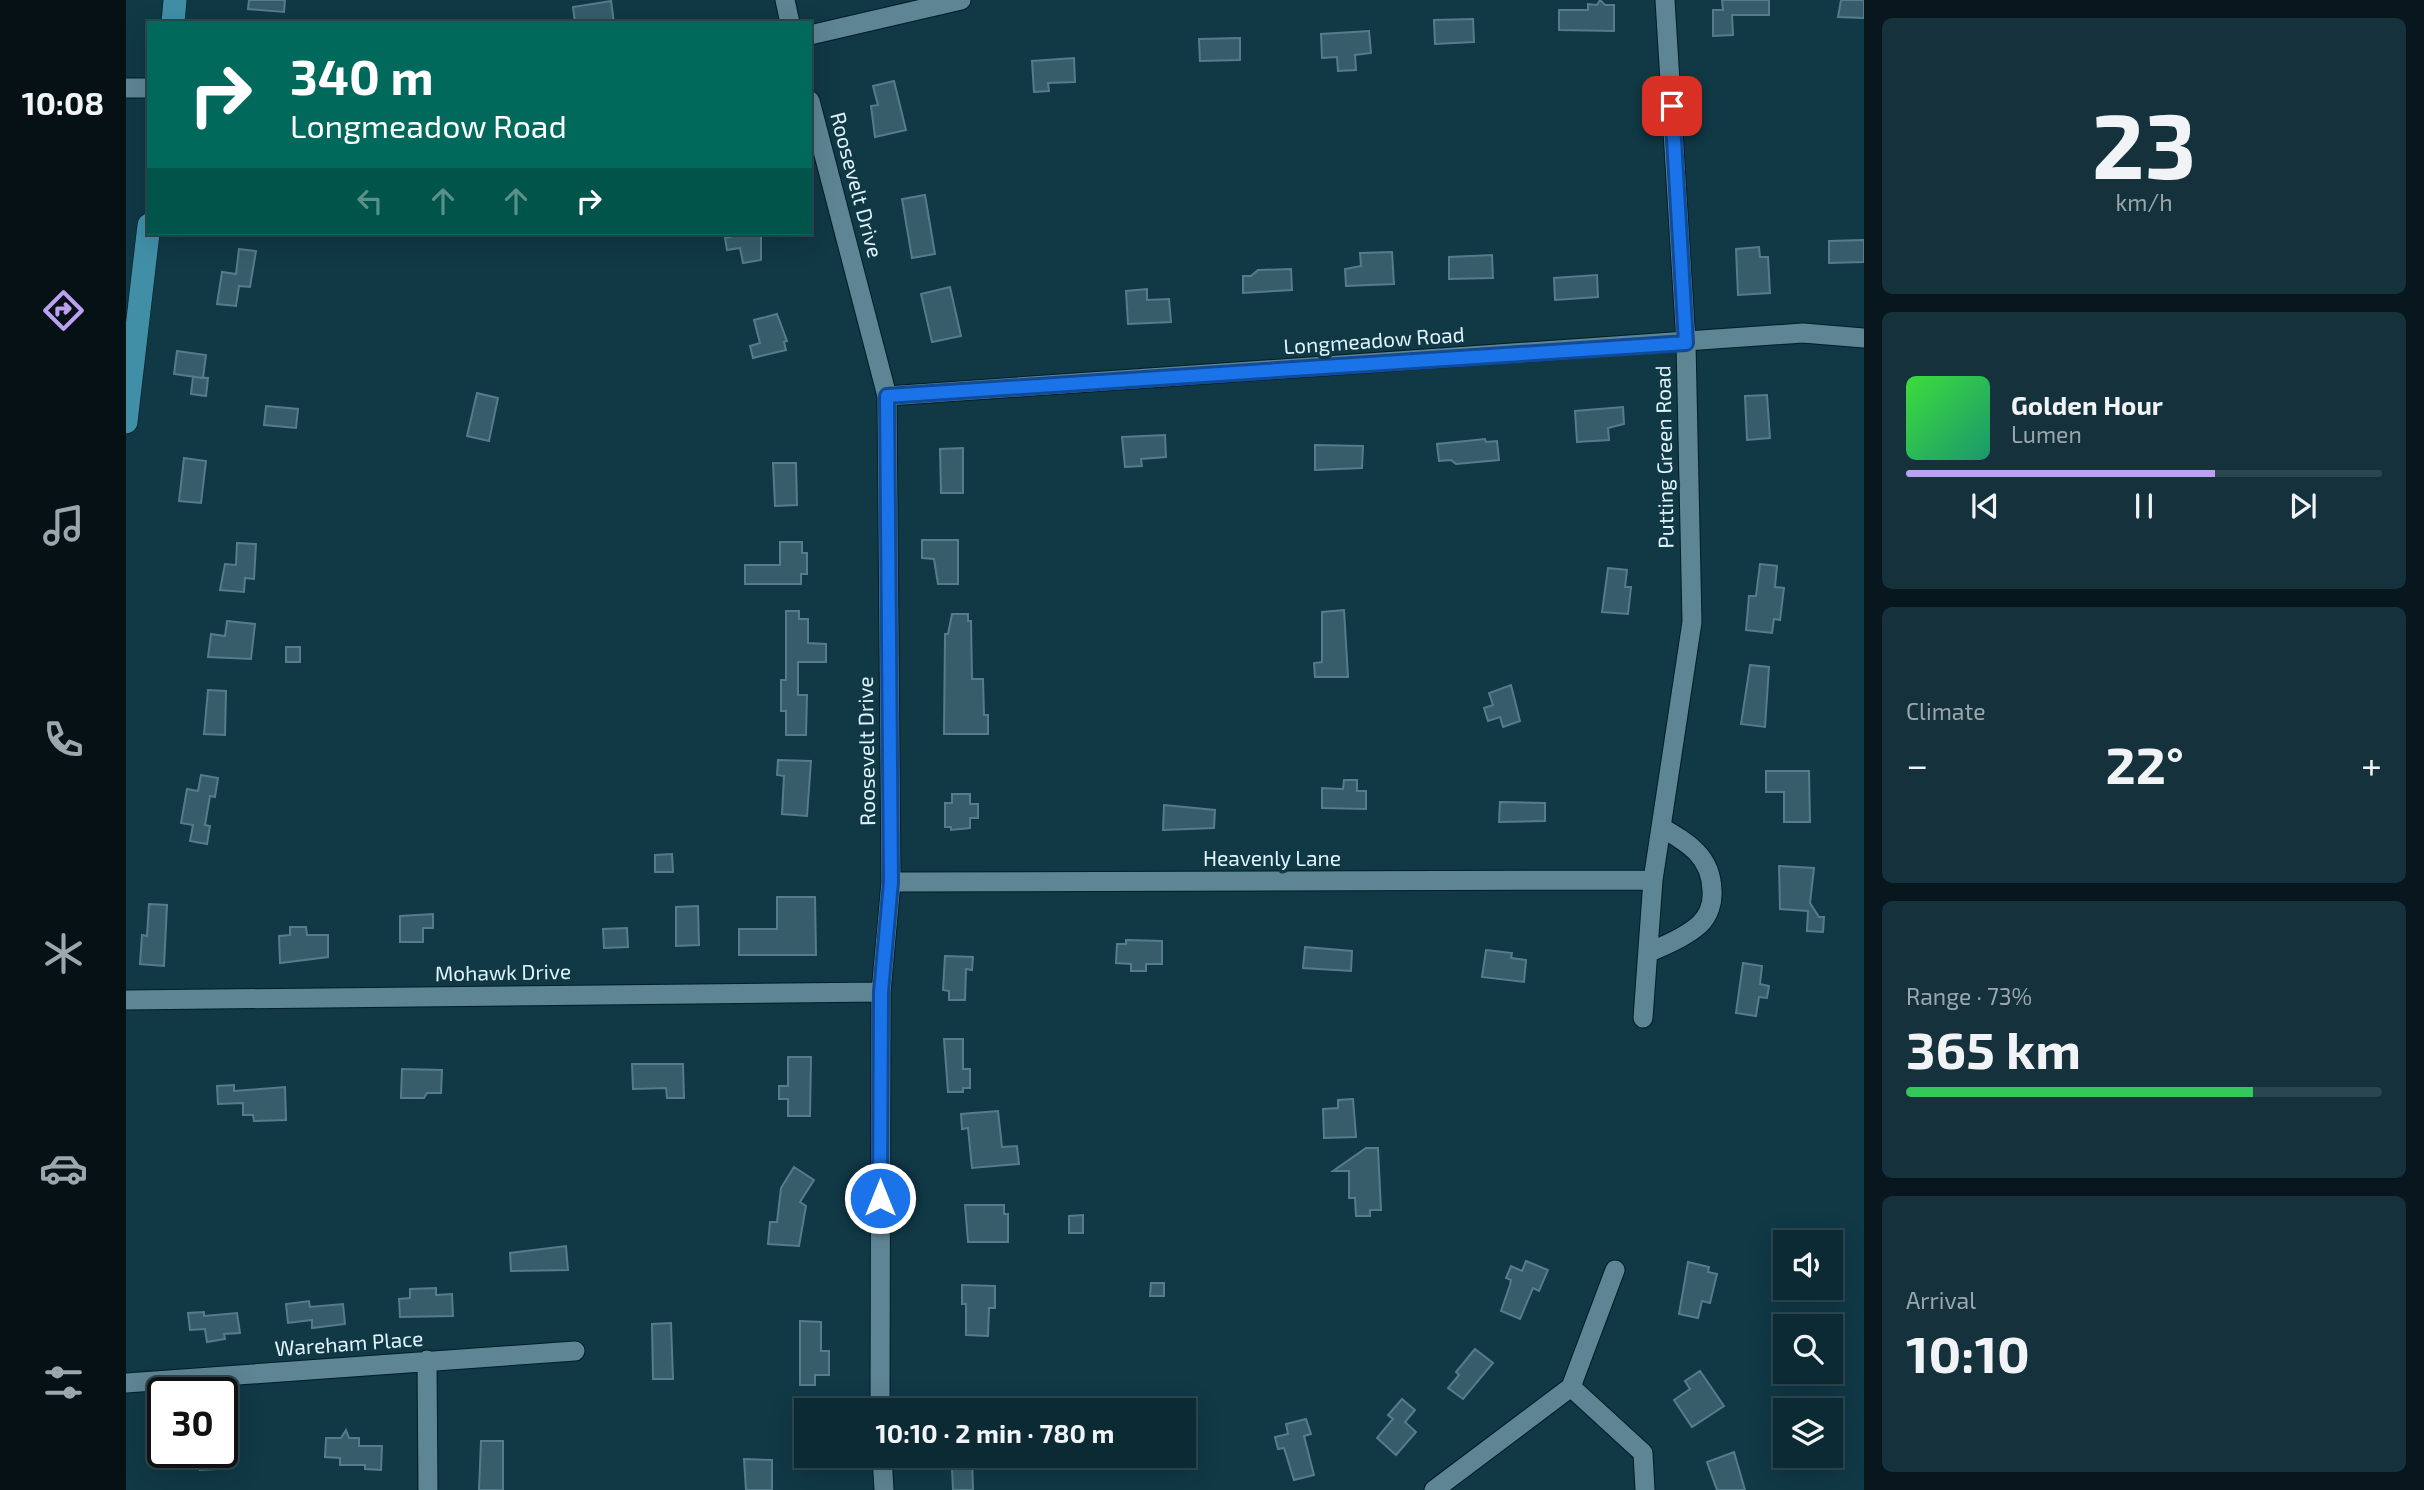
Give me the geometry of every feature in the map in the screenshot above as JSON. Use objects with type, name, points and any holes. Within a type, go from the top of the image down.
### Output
[{"type":"main road","points":[[173,21],[175,0]]},
{"type":"main road","points":[[126,422],[148,235]]},
{"type":"street","points":[[785,0],[790,21]]},
{"type":"street","points":[[812,35],[961,0]]},
{"type":"street","name":"Putting Green Road","points":[[1643,1018],[1653,880],[1692,622],[1686,343],[1665,0]]},
{"type":"street","points":[[126,88],[147,88]]},
{"type":"street","name":"Roosevelt Drive","points":[[812,109],[887,396],[891,882],[881,992],[880,1398]]},
{"type":"street","name":"Longmeadow Road","points":[[887,396],[1803,333],[1864,338]]},
{"type":"street","points":[[1648,953],[1700,924],[1709,912],[1712,897],[1712,876],[1705,859],[1691,845],[1661,827]]},
{"type":"street","name":"Heavenly Lane","points":[[891,882],[1653,880]]},
{"type":"street","name":"Mohawk Drive","points":[[126,1000],[881,992]]},
{"type":"street","points":[[1434,1490],[1571,1387],[1615,1270]]},
{"type":"street","name":"Wareham Place","points":[[126,1383],[575,1351]]},
{"type":"street","points":[[427,1360],[428,1490]]},
{"type":"street","points":[[1571,1387],[1643,1453],[1645,1490]]},
{"type":"street","points":[[883,1468],[884,1490]]},
{"type":"building","points":[[249,0],[285,0],[284,12],[248,9]]},
{"type":"building","points":[[1600,0],[1605,5],[1614,5],[1614,31],[1559,30],[1559,10],[1588,10],[1588,4],[1597,5]]},
{"type":"building","points":[[1722,0],[1769,0],[1769,15],[1732,15],[1733,35],[1713,36],[1713,10],[1723,10]]},
{"type":"building","points":[[1841,0],[1864,0],[1864,18],[1838,17]]},
{"type":"building","points":[[611,1],[614,21],[575,21],[573,7]]},
{"type":"building","points":[[1473,19],[1474,42],[1435,44],[1434,20]]},
{"type":"building","points":[[1369,31],[1371,53],[1355,55],[1356,70],[1338,71],[1337,57],[1322,58],[1321,34]]},
{"type":"building","points":[[1240,38],[1240,60],[1200,61],[1199,39]]},
{"type":"building","points":[[1074,58],[1075,82],[1048,83],[1049,91],[1034,92],[1032,61]]},
{"type":"building","points":[[894,81],[906,130],[875,137],[871,106],[878,105],[873,86]]},
{"type":"building","points":[[925,195],[935,254],[912,258],[902,199]]},
{"type":"building","points":[[761,235],[761,260],[743,263],[740,248],[727,250],[725,238]]},
{"type":"building","points":[[1864,240],[1864,262],[1829,263],[1829,241]]},
{"type":"building","points":[[1759,247],[1760,257],[1768,257],[1770,293],[1738,295],[1736,249]]},
{"type":"building","points":[[239,249],[256,251],[250,287],[239,286],[236,306],[217,304],[222,272],[236,274]]},
{"type":"building","points":[[1392,252],[1394,284],[1346,286],[1345,269],[1361,266],[1360,253]]},
{"type":"building","points":[[1492,255],[1493,278],[1449,279],[1449,257]]},
{"type":"building","points":[[1291,269],[1292,290],[1243,293],[1243,276],[1251,276],[1258,270]]},
{"type":"building","points":[[1597,275],[1598,297],[1555,300],[1554,278]]},
{"type":"building","points":[[950,287],[961,336],[932,342],[921,294]]},
{"type":"building","points":[[1147,289],[1147,300],[1169,299],[1171,322],[1128,324],[1126,291]]},
{"type":"building","points":[[777,314],[787,341],[784,342],[786,350],[753,358],[750,346],[760,343],[754,320]]},
{"type":"building","points":[[177,351],[206,355],[203,378],[174,374]]},
{"type":"building","points":[[193,377],[208,378],[206,396],[191,394]]},
{"type":"building","points":[[477,393],[498,398],[489,441],[467,436]]},
{"type":"building","points":[[1767,395],[1770,438],[1747,440],[1745,396]]},
{"type":"building","points":[[266,406],[298,409],[296,428],[264,425]]},
{"type":"building","points":[[1623,407],[1624,424],[1608,428],[1609,440],[1577,442],[1575,411]]},
{"type":"building","points":[[1165,435],[1166,457],[1141,459],[1142,466],[1125,467],[1122,437]]},
{"type":"building","points":[[1485,439],[1486,442],[1497,441],[1499,460],[1456,464],[1451,460],[1439,461],[1437,444]]},
{"type":"building","points":[[1315,445],[1363,446],[1362,468],[1315,470]]},
{"type":"building","points":[[963,448],[963,493],[941,493],[940,449]]},
{"type":"building","points":[[184,458],[206,461],[201,503],[179,501]]},
{"type":"building","points":[[773,463],[796,463],[797,505],[775,506]]},
{"type":"building","points":[[922,540],[958,540],[958,584],[938,584],[934,559],[922,558]]},
{"type":"building","points":[[780,542],[802,542],[802,553],[807,553],[807,574],[801,574],[801,584],[745,584],[745,565],[780,565]]},
{"type":"building","points":[[237,543],[256,544],[254,579],[245,578],[244,592],[220,590],[225,564],[236,565]]},
{"type":"building","points":[[1760,564],[1777,566],[1775,587],[1784,588],[1780,620],[1774,619],[1772,633],[1746,630],[1749,596],[1756,596]]},
{"type":"building","points":[[1608,568],[1627,570],[1625,587],[1631,587],[1628,614],[1602,612]]},
{"type":"building","points":[[1344,610],[1348,677],[1315,677],[1314,663],[1322,662],[1322,612]]},
{"type":"building","points":[[786,611],[799,611],[799,619],[808,619],[808,643],[826,644],[826,662],[798,662],[798,695],[807,695],[806,735],[786,735],[786,711],[781,711],[781,680],[786,680]]},
{"type":"building","points":[[952,614],[968,614],[968,621],[971,621],[972,679],[983,679],[984,715],[988,715],[988,734],[944,734],[945,634],[948,634]]},
{"type":"building","points":[[227,621],[255,624],[251,659],[208,657],[211,634],[225,636]]},
{"type":"building","points":[[286,647],[300,647],[300,662],[286,662]]},
{"type":"building","points":[[1750,665],[1769,667],[1765,727],[1741,724]]},
{"type":"building","points":[[1511,685],[1520,721],[1503,727],[1500,717],[1488,721],[1484,708],[1493,705],[1489,693]]},
{"type":"building","points":[[208,690],[226,691],[225,735],[204,734]]},
{"type":"building","points":[[778,760],[811,761],[807,816],[782,814],[784,776],[777,775]]},
{"type":"building","points":[[1766,771],[1809,771],[1810,822],[1784,822],[1784,792],[1766,792]]},
{"type":"building","points":[[201,775],[218,778],[215,797],[210,796],[205,825],[210,826],[207,844],[190,841],[193,825],[181,823],[187,789],[198,791]]},
{"type":"building","points":[[1344,780],[1357,780],[1357,791],[1366,791],[1366,809],[1322,808],[1322,788],[1343,789]]},
{"type":"building","points":[[952,794],[970,794],[970,804],[978,804],[978,818],[970,818],[970,828],[951,830],[951,827],[945,827],[945,803],[952,803]]},
{"type":"building","points":[[1500,802],[1545,803],[1545,821],[1499,822]]},
{"type":"building","points":[[1164,805],[1215,810],[1214,828],[1163,830]]},
{"type":"building","points":[[672,854],[673,872],[655,872],[655,855]]},
{"type":"building","points":[[1779,866],[1814,868],[1810,903],[1819,917],[1824,917],[1823,932],[1807,931],[1808,911],[1780,909]]},
{"type":"building","points":[[777,897],[815,897],[816,955],[739,955],[739,929],[777,929]]},
{"type":"building","points":[[149,904],[167,905],[164,966],[140,964],[142,935],[147,936]]},
{"type":"building","points":[[698,906],[699,945],[676,946],[676,907]]},
{"type":"building","points":[[433,914],[433,928],[423,928],[423,942],[400,942],[400,916]]},
{"type":"building","points":[[290,927],[306,927],[307,935],[328,935],[328,957],[280,963],[279,936],[290,935]]},
{"type":"building","points":[[627,928],[628,947],[604,948],[603,929]]},
{"type":"building","points":[[1126,940],[1162,941],[1162,964],[1146,964],[1146,971],[1131,971],[1131,964],[1116,963],[1117,944],[1126,944]]},
{"type":"building","points":[[1305,947],[1352,951],[1351,971],[1303,968]]},
{"type":"building","points":[[1486,950],[1512,953],[1511,958],[1526,960],[1524,982],[1482,977]]},
{"type":"building","points":[[945,956],[973,957],[972,970],[966,969],[965,1000],[949,1000],[949,991],[943,990]]},
{"type":"building","points":[[1743,963],[1762,966],[1760,984],[1769,986],[1767,998],[1759,997],[1756,1016],[1736,1013]]},
{"type":"building","points":[[944,1039],[963,1039],[963,1069],[970,1069],[970,1088],[963,1088],[963,1092],[948,1092]]},
{"type":"building","points":[[788,1057],[811,1057],[810,1116],[788,1116],[788,1099],[779,1099],[779,1086],[788,1086]]},
{"type":"building","points":[[632,1064],[683,1064],[684,1098],[667,1098],[666,1088],[633,1089]]},
{"type":"building","points":[[402,1069],[442,1070],[441,1093],[427,1093],[424,1098],[401,1098]]},
{"type":"building","points":[[234,1085],[234,1091],[285,1087],[286,1120],[254,1121],[253,1115],[243,1115],[243,1103],[218,1104],[217,1086]]},
{"type":"building","points":[[1353,1099],[1356,1137],[1324,1138],[1323,1109],[1338,1108],[1338,1100]]},
{"type":"building","points":[[998,1111],[1002,1147],[1017,1146],[1019,1164],[972,1168],[968,1128],[962,1129],[961,1114]]},
{"type":"building","points":[[1366,1148],[1378,1148],[1381,1210],[1370,1210],[1370,1216],[1356,1216],[1355,1198],[1349,1198],[1349,1171],[1333,1171]]},
{"type":"building","points":[[794,1167],[814,1180],[800,1202],[806,1206],[799,1246],[768,1244],[770,1222],[777,1222],[781,1188]]},
{"type":"building","points":[[965,1205],[1004,1205],[1004,1214],[1008,1214],[1008,1242],[968,1242]]},
{"type":"building","points":[[1083,1215],[1083,1233],[1069,1233],[1069,1216]]},
{"type":"building","points":[[566,1246],[568,1270],[511,1271],[510,1253]]},
{"type":"building","points":[[1526,1261],[1548,1270],[1539,1291],[1533,1288],[1520,1319],[1501,1311],[1510,1285],[1511,1280],[1506,1278],[1511,1266],[1522,1271]]},
{"type":"building","points":[[1688,1262],[1709,1267],[1708,1272],[1717,1274],[1710,1303],[1702,1301],[1698,1318],[1679,1314]]},
{"type":"building","points":[[1151,1283],[1164,1283],[1164,1296],[1150,1296]]},
{"type":"building","points":[[962,1285],[995,1286],[995,1308],[989,1308],[988,1336],[966,1335],[966,1304],[962,1304]]},
{"type":"building","points":[[436,1288],[436,1295],[452,1294],[453,1316],[400,1317],[399,1299],[410,1298],[410,1289]]},
{"type":"building","points":[[309,1301],[310,1307],[343,1304],[345,1324],[312,1328],[312,1320],[288,1323],[286,1304]]},
{"type":"building","points":[[204,1312],[204,1316],[237,1313],[240,1333],[224,1334],[225,1339],[207,1342],[205,1329],[190,1330],[188,1313]]},
{"type":"building","points":[[800,1321],[821,1322],[821,1351],[829,1351],[829,1375],[815,1375],[815,1385],[800,1385]]},
{"type":"building","points":[[671,1323],[673,1379],[653,1379],[652,1324]]},
{"type":"building","points":[[1475,1349],[1493,1363],[1463,1399],[1448,1388],[1459,1375],[1456,1372]]},
{"type":"building","points":[[1700,1371],[1724,1406],[1692,1427],[1674,1400],[1690,1389],[1685,1381]]},
{"type":"building","points":[[1402,1399],[1415,1410],[1405,1422],[1416,1432],[1396,1455],[1377,1438],[1393,1419],[1388,1415]]},
{"type":"building","points":[[1306,1419],[1311,1434],[1304,1436],[1314,1475],[1294,1480],[1284,1448],[1278,1449],[1275,1437],[1288,1434],[1286,1424]]},
{"type":"building","points":[[346,1430],[349,1438],[359,1438],[359,1446],[382,1446],[381,1470],[365,1469],[365,1465],[340,1465],[340,1458],[325,1457],[326,1438],[341,1438]]},
{"type":"building","points":[[481,1441],[503,1441],[503,1490],[479,1490]]},
{"type":"building","points":[[1734,1452],[1745,1490],[1717,1490],[1707,1462]]},
{"type":"building","points":[[744,1459],[772,1460],[772,1490],[746,1490]]},
{"type":"building","points":[[972,1468],[973,1490],[953,1490],[952,1469]]},
{"type":"route","points":[[880,1198],[881,992],[891,882],[887,396],[1686,343],[1672,106]]}]
